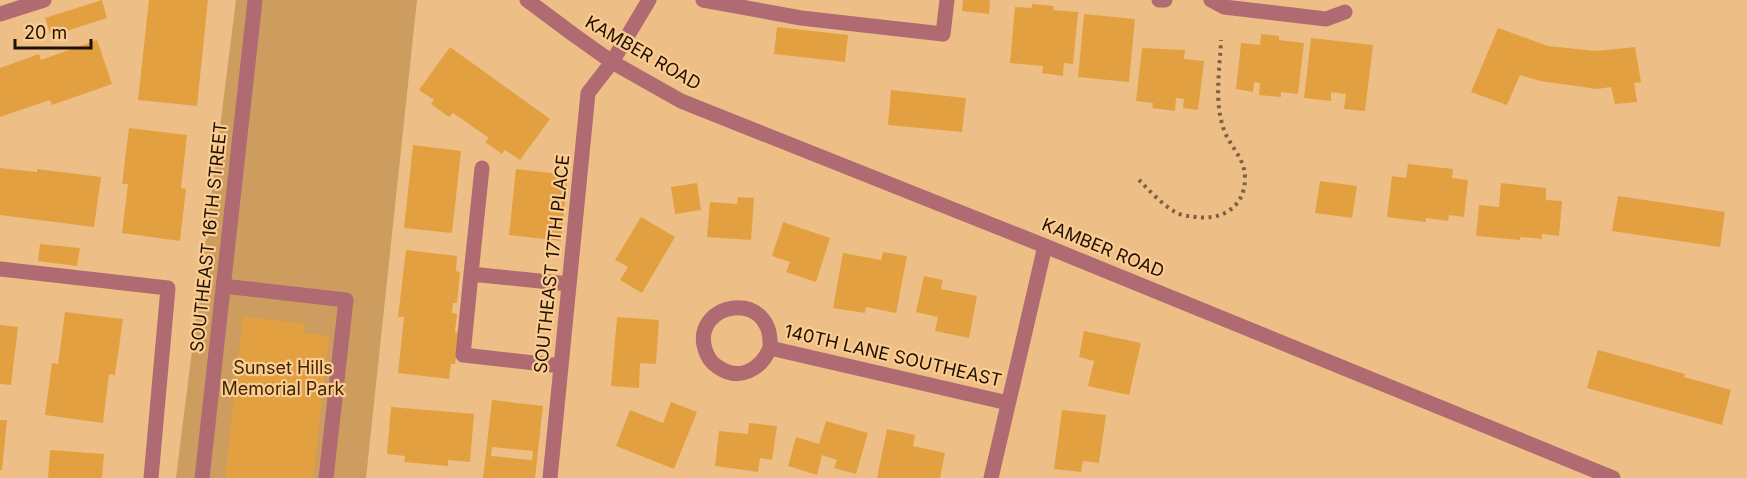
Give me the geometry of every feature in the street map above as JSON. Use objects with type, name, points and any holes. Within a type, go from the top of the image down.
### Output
[{"type":"street","points":[[0,14],[44,0]]},
{"type":"street","name":"SOUTHEAST 16TH STREET","points":[[202,478],[255,0]]},
{"type":"street","name":"KAMBER ROAD","points":[[527,0],[612,62],[681,101],[1045,246],[1614,478]]},
{"type":"street","name":"SOUTHEAST 17TH PLACE","points":[[550,478],[588,93],[612,62],[649,0]]},
{"type":"street","points":[[703,0],[801,18],[943,34],[947,0]]},
{"type":"street","points":[[1159,0],[1165,0]]},
{"type":"street","points":[[1211,0],[1224,7],[1326,19],[1345,12]]},
{"type":"street","points":[[482,168],[463,355],[561,366]]},
{"type":"street","points":[[991,478],[1045,246]]},
{"type":"street","points":[[0,269],[168,288],[151,478]]},
{"type":"street","points":[[471,274],[569,284]]},
{"type":"street","points":[[223,286],[346,300],[326,478]]},
{"type":"street","name":"140TH LANE SOUTHEAST","points":[[727,308],[750,309],[767,325],[770,348],[757,367],[735,374],[714,365],[706,353],[704,333],[709,322],[727,308]]},
{"type":"street","name":"140TH LANE SOUTHEAST","points":[[770,348],[1008,403]]},
{"type":"path","points":[[1138,180],[1178,214],[1203,219],[1223,215],[1239,202],[1245,178],[1240,156],[1223,130],[1217,104],[1221,40]]},
{"type":"green space","name":"Sunset Hills Memorial Park","points":[[236,0],[417,0],[366,478],[176,478]]},
{"type":"building","points":[[102,0],[107,18],[51,36],[45,18]]},
{"type":"building","points":[[149,0],[208,0],[197,106],[138,100]]},
{"type":"building","points":[[963,0],[990,0],[989,14],[962,11]]},
{"type":"building","points":[[1032,4],[1054,6],[1053,10],[1078,12],[1073,64],[1064,63],[1063,76],[1042,73],[1043,66],[1010,63],[1015,7],[1032,8]]},
{"type":"building","points":[[1084,14],[1135,19],[1129,82],[1078,77]]},
{"type":"building","points":[[777,27],[848,35],[845,62],[774,54]]},
{"type":"building","points":[[1498,28],[1548,46],[1596,51],[1635,47],[1641,82],[1634,83],[1637,102],[1615,104],[1611,87],[1597,89],[1540,81],[1520,75],[1507,105],[1471,92]]},
{"type":"building","points":[[1261,34],[1279,36],[1279,40],[1304,43],[1298,94],[1281,92],[1281,97],[1259,95],[1260,83],[1254,82],[1253,92],[1236,89],[1241,43],[1260,45]]},
{"type":"building","points":[[1311,38],[1373,45],[1365,111],[1344,109],[1346,94],[1331,92],[1331,101],[1304,98]]},
{"type":"building","points":[[97,40],[112,84],[52,105],[50,100],[0,117],[0,68],[39,54],[41,60]]},
{"type":"building","points":[[450,47],[550,119],[520,160],[505,150],[502,154],[485,142],[489,138],[453,113],[449,117],[431,104],[434,100],[419,90]]},
{"type":"building","points":[[1142,48],[1185,50],[1184,59],[1204,61],[1198,110],[1183,108],[1184,99],[1176,98],[1175,111],[1152,108],[1153,103],[1136,101]]},
{"type":"building","points":[[891,90],[966,98],[962,132],[888,125]]},
{"type":"building","points":[[129,128],[187,135],[181,188],[186,189],[180,241],[122,233],[128,184],[122,184]]},
{"type":"building","points":[[413,145],[461,151],[452,233],[404,228]]},
{"type":"building","points":[[1408,164],[1453,169],[1452,178],[1468,180],[1464,217],[1449,215],[1448,221],[1426,218],[1426,222],[1387,217],[1392,176],[1406,178]]},
{"type":"building","points":[[0,168],[37,172],[37,169],[101,177],[94,227],[0,215]]},
{"type":"building","points":[[516,169],[568,175],[561,241],[509,235]]},
{"type":"building","points":[[1320,181],[1357,186],[1352,218],[1315,213]]},
{"type":"building","points":[[697,183],[701,210],[675,214],[671,187]]},
{"type":"building","points":[[1501,183],[1546,188],[1546,200],[1562,201],[1559,236],[1542,234],[1542,239],[1520,237],[1520,240],[1476,236],[1479,205],[1499,207]]},
{"type":"building","points":[[1618,196],[1725,212],[1720,247],[1612,231]]},
{"type":"building","points":[[738,197],[754,198],[751,240],[707,237],[710,202],[737,204]]},
{"type":"building","points":[[641,217],[675,237],[642,293],[620,280],[628,267],[615,260]]},
{"type":"building","points":[[783,222],[830,238],[816,282],[786,272],[790,262],[772,256]]},
{"type":"building","points":[[40,244],[80,248],[77,266],[38,261]]},
{"type":"building","points":[[406,250],[457,256],[456,271],[460,272],[457,303],[453,303],[452,313],[457,314],[455,332],[459,333],[455,364],[451,364],[449,379],[398,373],[404,317],[398,317]]},
{"type":"building","points":[[883,252],[907,256],[896,313],[866,307],[865,313],[833,308],[843,253],[881,260]]},
{"type":"building","points":[[924,276],[943,280],[941,289],[977,296],[969,338],[935,331],[938,317],[916,312]]},
{"type":"building","points":[[65,312],[123,319],[115,375],[109,374],[103,423],[45,415],[52,363],[58,364]]},
{"type":"building","points":[[243,316],[305,324],[304,333],[329,336],[313,478],[225,478]]},
{"type":"building","points":[[617,317],[659,320],[656,364],[640,363],[639,388],[611,386]]},
{"type":"building","points":[[0,325],[18,327],[11,385],[0,384]]},
{"type":"building","points":[[1084,331],[1141,343],[1129,395],[1088,386],[1094,361],[1079,357]]},
{"type":"building","points":[[1598,350],[1685,374],[1684,377],[1731,390],[1722,425],[1587,388]]},
{"type":"building","points":[[492,400],[543,406],[535,478],[483,478]],"holes":[[[492,447],[533,451],[532,460],[491,456]]]},
{"type":"building","points":[[671,402],[697,412],[674,469],[616,446],[630,410],[663,423]]},
{"type":"building","points":[[391,407],[474,414],[470,462],[448,460],[448,466],[404,462],[405,456],[387,454]]},
{"type":"building","points":[[1062,410],[1106,415],[1099,463],[1083,461],[1081,472],[1054,469]]},
{"type":"building","points":[[0,420],[7,420],[2,470],[0,470]]},
{"type":"building","points":[[826,421],[868,433],[856,474],[834,468],[837,460],[822,455],[817,475],[788,466],[796,437],[819,444]]},
{"type":"building","points":[[749,423],[777,426],[772,460],[760,458],[758,472],[715,466],[719,431],[748,434]]},
{"type":"building","points":[[887,429],[915,435],[913,446],[945,453],[940,478],[877,478]]},
{"type":"building","points":[[50,450],[104,454],[102,478],[48,478]]}]
